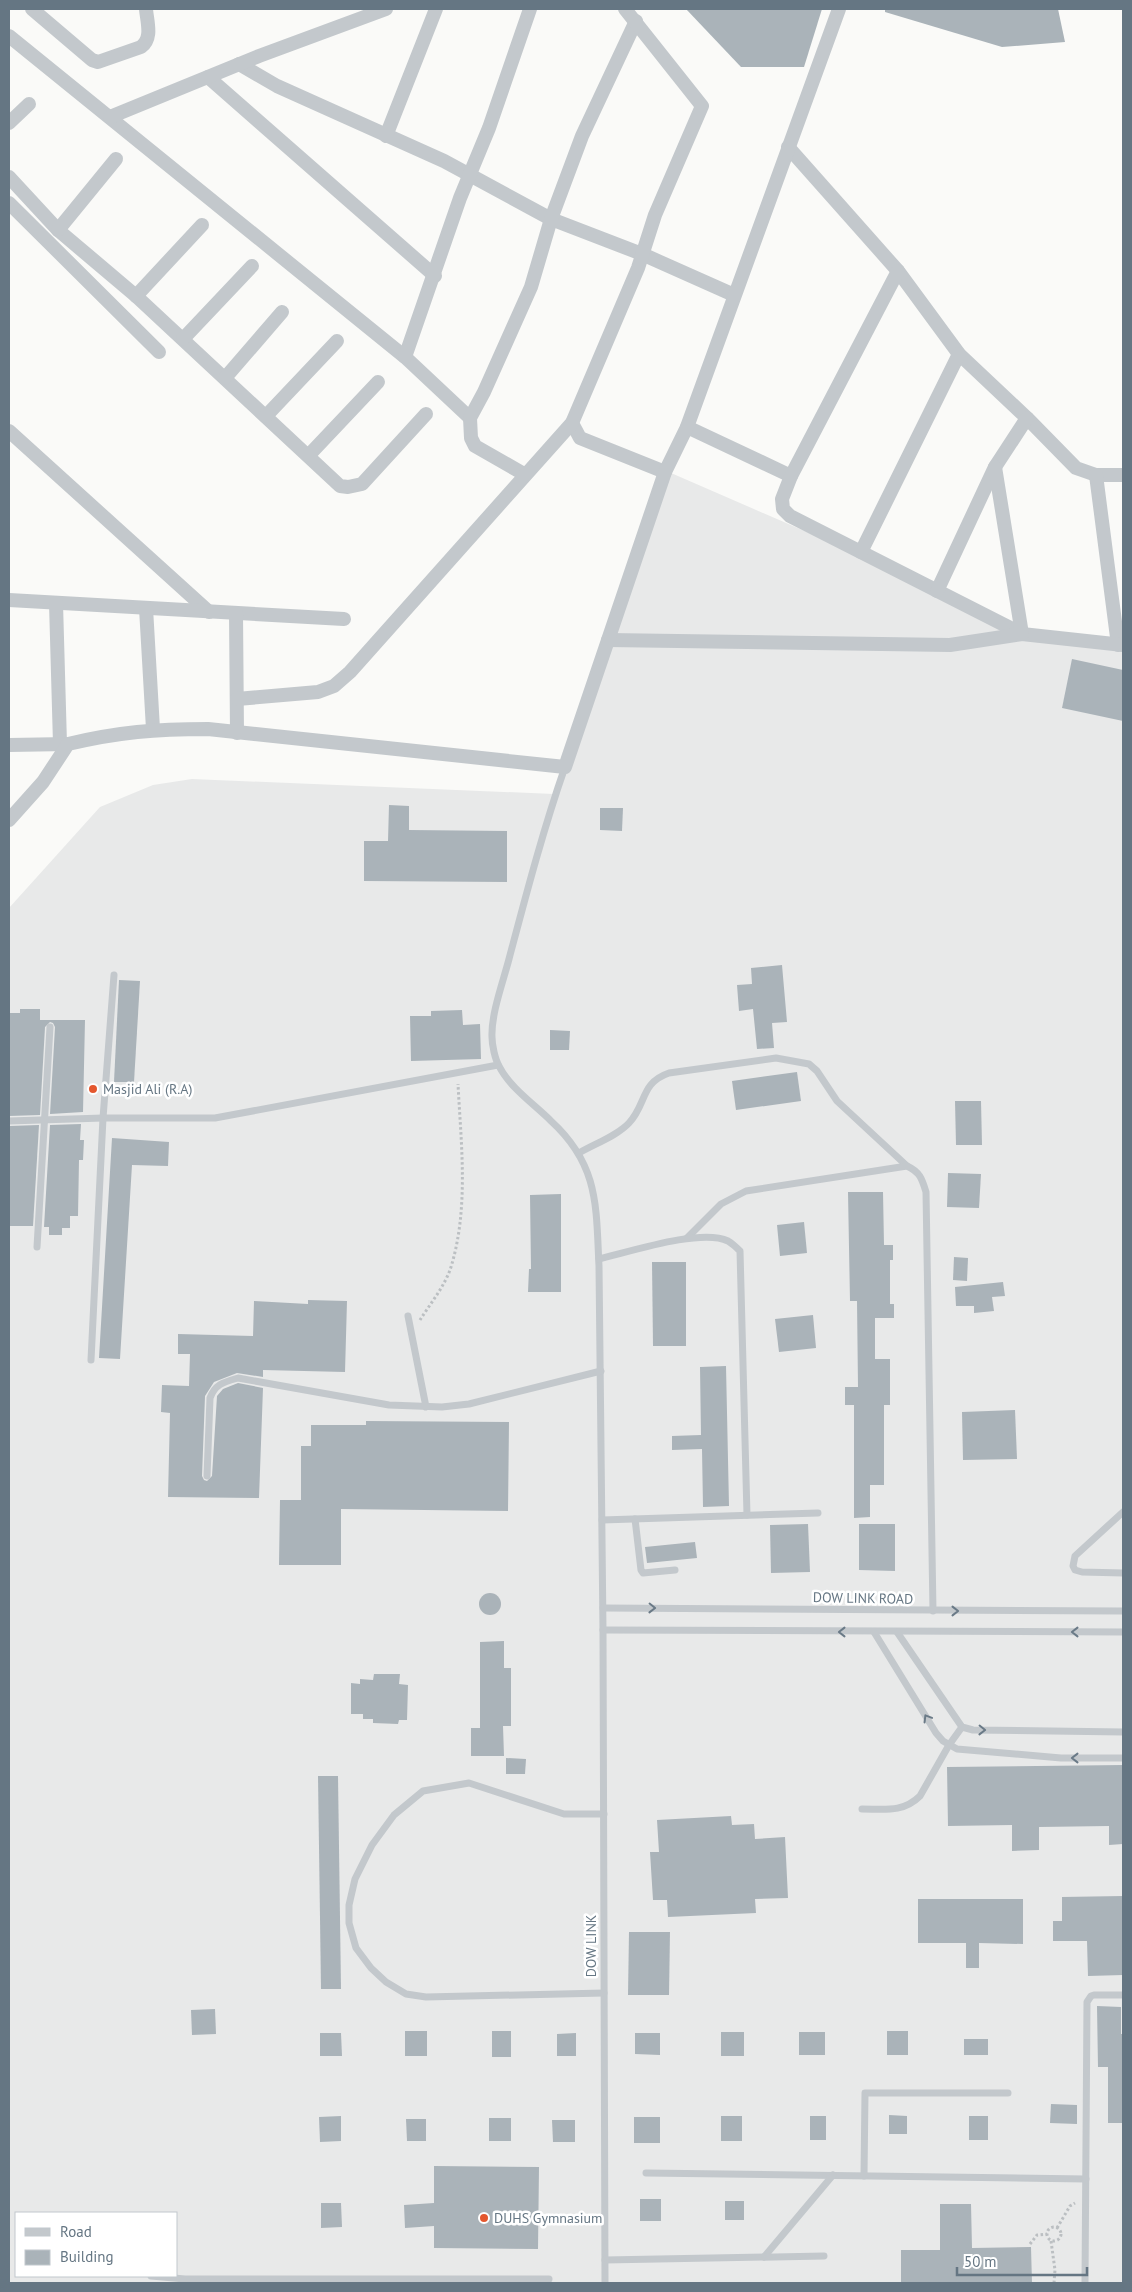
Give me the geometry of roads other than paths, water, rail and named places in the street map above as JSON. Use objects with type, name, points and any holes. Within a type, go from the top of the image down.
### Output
[{"type":"street","points":[[32,9],[92,60],[98,62],[141,47],[146,43],[149,34],[146,9]]},
{"type":"street","points":[[110,117],[239,64],[386,9]]},
{"type":"street","points":[[386,136],[436,9]]},
{"type":"street","points":[[405,358],[469,175],[489,128],[530,9]]},
{"type":"street","points":[[237,699],[318,692],[334,686],[350,672],[572,422],[642,254],[655,215],[702,106],[625,9]]},
{"type":"street","points":[[9,744],[64,744],[113,734],[153,729],[208,730],[565,767],[665,472],[687,427],[839,9]]},
{"type":"street","points":[[524,474],[475,446],[472,438],[470,418],[484,392],[531,287],[551,219],[582,136],[636,21]]},
{"type":"street","points":[[9,36],[405,358],[470,418]]},
{"type":"street","points":[[239,64],[277,86],[469,175],[551,219],[642,254],[734,295]]},
{"type":"street","points":[[208,77],[435,276]]},
{"type":"street","points":[[9,123],[29,104]]},
{"type":"street","points":[[788,147],[898,271],[959,354],[1027,418],[1076,468],[1096,475],[1123,475]]},
{"type":"street","points":[[58,230],[116,159]]},
{"type":"street","points":[[9,177],[58,230],[136,296],[309,455],[340,486],[348,487],[362,484],[426,414]]},
{"type":"street","points":[[12,213],[159,352]]},
{"type":"street","points":[[136,296],[202,225]]},
{"type":"street","points":[[183,339],[252,266]]},
{"type":"street","points":[[898,271],[791,476],[782,499],[783,509],[790,516],[1022,634]]},
{"type":"street","points":[[225,378],[282,312]]},
{"type":"street","points":[[266,416],[337,341]]},
{"type":"street","points":[[861,552],[959,354]]},
{"type":"street","points":[[309,455],[378,382]]},
{"type":"street","points":[[936,591],[995,467],[1027,418]]},
{"type":"street","points":[[572,422],[580,438],[665,472]]},
{"type":"street","points":[[687,427],[791,476]]},
{"type":"street","points":[[12,437],[209,612]]},
{"type":"street","points":[[995,467],[1022,634]]},
{"type":"street","points":[[608,640],[950,645],[1022,634],[1120,645],[1096,475]]},
{"type":"street","points":[[9,600],[344,618]]},
{"type":"street","points":[[9,820],[43,782],[64,744],[56,602]]},
{"type":"street","points":[[146,608],[153,729]]},
{"type":"street","points":[[236,613],[237,733]]},
{"type":"lane","points":[[9,1122],[103,1118],[215,1118],[498,1065],[492,1037],[497,1006],[528,885],[565,767]]},
{"type":"lane","points":[[91,1360],[103,1118],[114,975]]},
{"type":"lane","points":[[37,1247],[50,1027]]},
{"type":"lane","points":[[579,1153],[629,1124],[650,1084],[657,1077],[668,1073],[776,1058],[798,1060],[809,1064],[817,1071],[837,1101],[922,1178],[926,1192],[933,1611]]},
{"type":"lane","name":"DOW LINK","points":[[498,1065],[508,1080],[555,1124],[579,1153],[592,1183],[599,1259],[604,1630],[605,2283]]},
{"type":"lane","points":[[687,1238],[720,1204],[746,1191],[907,1166]]},
{"type":"lane","points":[[599,1259],[687,1238],[713,1237],[728,1241],[740,1251],[747,1515]]},
{"type":"lane","points":[[408,1316],[426,1407]]},
{"type":"lane","points":[[207,1476],[210,1398],[213,1389],[227,1381],[238,1378],[389,1404],[426,1407],[469,1404],[601,1371]]},
{"type":"lane","points":[[1123,1512],[1075,1556],[1073,1566],[1075,1570],[1082,1572],[1123,1573]]},
{"type":"lane","points":[[602,1520],[818,1513]]},
{"type":"lane","points":[[635,1519],[641,1570],[647,1573],[675,1570]]},
{"type":"lane","name":"DOW LINK ROAD","points":[[603,1608],[1123,1612]]},
{"type":"lane","points":[[604,1630],[1123,1632]]},
{"type":"lane","points":[[874,1632],[936,1733],[949,1745],[967,1751],[1060,1758],[1123,1758]]},
{"type":"lane","points":[[897,1632],[962,1728],[973,1730],[1123,1732]]},
{"type":"lane","points":[[862,1809],[897,1810],[913,1803],[920,1796],[949,1745],[962,1728]]},
{"type":"lane","points":[[604,1814],[564,1814],[469,1783],[423,1791],[394,1815],[372,1845],[355,1879],[349,1905],[349,1923],[356,1948],[371,1968],[386,1982],[406,1994],[426,1997],[604,1994]]},
{"type":"lane","points":[[1085,2283],[1087,2002],[1094,1994],[1123,1995]]},
{"type":"lane","points":[[864,2176],[865,2093],[1008,2093]]},
{"type":"lane","points":[[646,2173],[1086,2179]]},
{"type":"lane","points":[[764,2257],[833,2175]]},
{"type":"lane","points":[[605,2260],[824,2256]]},
{"type":"lane","points":[[160,2277],[226,2281],[549,2279]]},
{"type":"place","name":"Masjid Ali (R.A)","points":[[93,1089]]},
{"type":"place","name":"DUHS Gymnasium","points":[[484,2218]]}]
